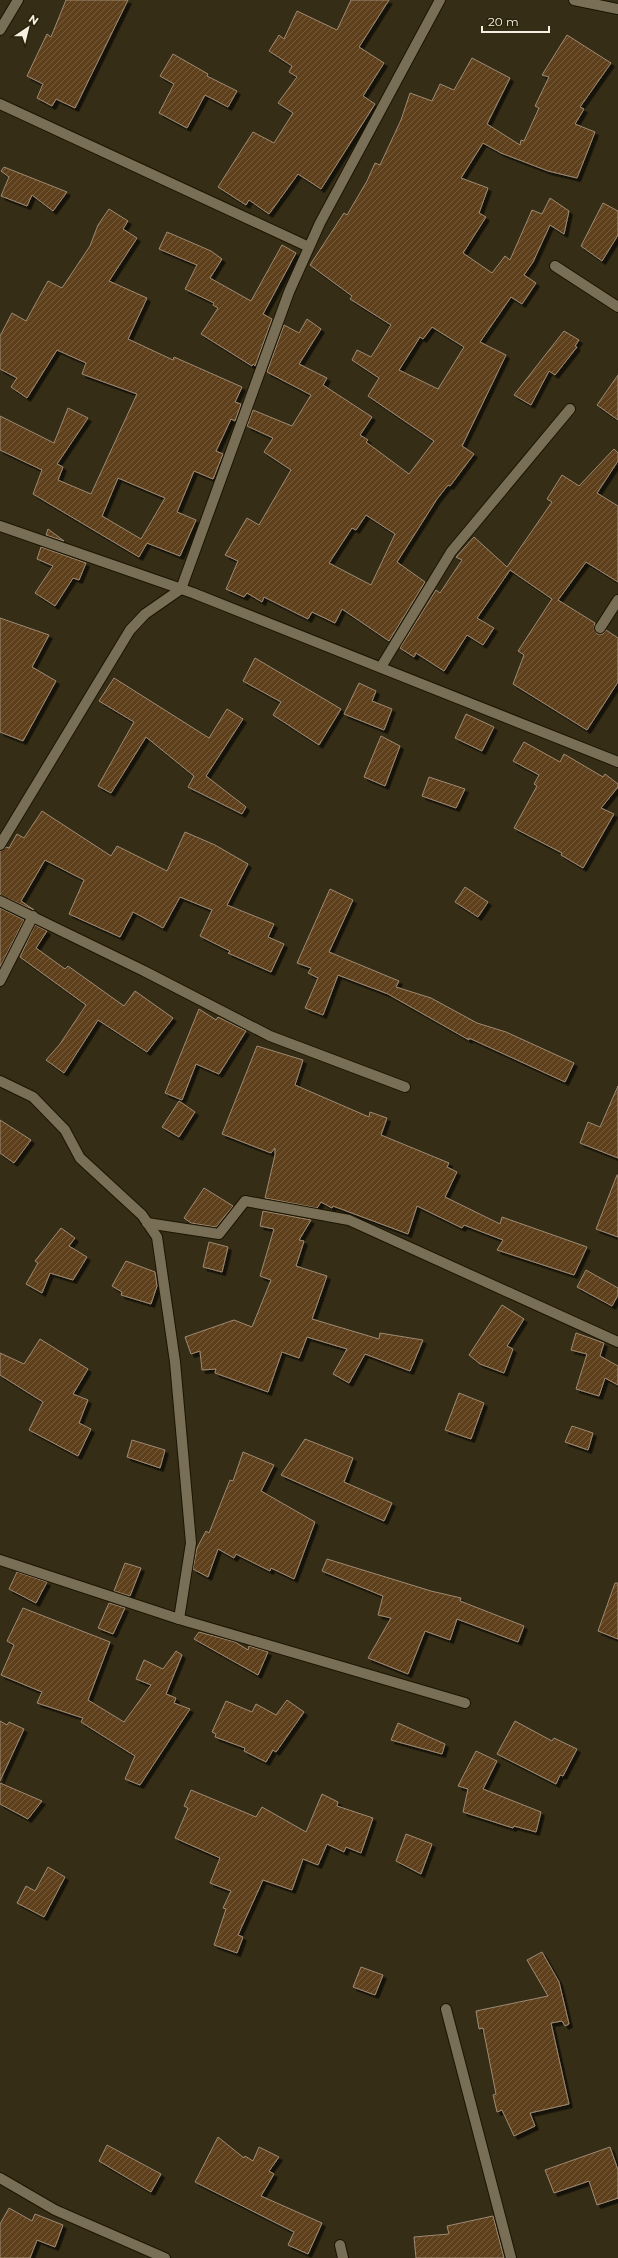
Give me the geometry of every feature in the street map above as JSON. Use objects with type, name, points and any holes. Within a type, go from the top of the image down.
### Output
[{"type":"street","points":[[0,30],[18,0]]},
{"type":"street","points":[[0,845],[130,630],[145,614],[181,589],[289,292],[309,247],[440,0]]},
{"type":"street","points":[[574,0],[618,9]]},
{"type":"street","points":[[0,104],[309,247]]},
{"type":"street","points":[[555,266],[618,306]]},
{"type":"street","points":[[381,667],[451,552],[570,409]]},
{"type":"street","points":[[0,526],[181,589],[618,762]]},
{"type":"street","points":[[600,628],[618,600]]},
{"type":"street","points":[[0,901],[33,916],[270,1036],[406,1087]]},
{"type":"street","points":[[0,981],[33,916]]},
{"type":"street","points":[[0,1081],[33,1097],[65,1130],[80,1158],[122,1195],[147,1223],[156,1237],[173,1347],[191,1543],[179,1619]]},
{"type":"street","points":[[147,1223],[219,1234],[245,1201],[349,1220],[618,1342]]},
{"type":"street","points":[[0,1560],[179,1619],[465,1703]]},
{"type":"street","points":[[446,2009],[511,2258]]},
{"type":"street","points":[[0,2178],[55,2210],[165,2258]]},
{"type":"street","points":[[340,2245],[343,2258]]},
{"type":"building","points":[[66,0],[128,0],[75,108],[56,99],[52,106],[37,98],[43,84],[27,76],[47,34],[51,37]]},
{"type":"building","points":[[351,0],[389,0],[359,47],[384,63],[363,96],[375,104],[321,189],[298,174],[269,214],[249,200],[246,205],[218,187],[253,132],[274,143],[293,113],[278,103],[297,77],[289,72],[292,66],[269,51],[279,35],[284,39],[297,11],[337,30]]},
{"type":"building","points":[[567,35],[611,63],[580,107],[584,109],[575,124],[595,132],[577,178],[548,171],[501,153],[483,143],[461,178],[488,188],[479,213],[486,217],[463,253],[492,273],[505,256],[510,260],[532,210],[542,214],[550,198],[569,211],[564,234],[550,225],[533,262],[524,275],[536,283],[522,304],[511,297],[480,342],[506,355],[462,446],[474,454],[450,486],[448,485],[437,499],[397,562],[425,582],[389,641],[342,609],[335,623],[312,612],[308,619],[264,597],[262,602],[247,593],[244,597],[226,589],[238,561],[225,555],[247,518],[259,525],[291,470],[264,452],[273,438],[247,426],[253,410],[292,426],[311,395],[267,372],[284,325],[299,333],[307,319],[321,329],[299,364],[327,378],[323,385],[372,417],[360,435],[368,440],[366,442],[409,474],[434,441],[368,396],[379,378],[352,360],[357,350],[371,357],[391,325],[350,299],[352,296],[310,265],[344,213],[347,215],[367,181],[375,163],[380,165],[401,120],[410,93],[432,101],[440,84],[454,90],[472,58],[510,78],[487,124],[520,145],[521,140],[524,141],[539,108],[535,106],[549,77],[542,75]],"holes":[[[432,327],[464,347],[438,389],[399,370],[420,337],[423,339]],[[366,515],[395,534],[371,585],[329,563],[352,528],[356,530]]]},
{"type":"building","points":[[173,54],[208,74],[207,76],[237,91],[228,107],[205,95],[187,128],[159,113],[174,84],[160,76]]},
{"type":"building","points":[[4,167],[67,192],[53,211],[32,195],[27,206],[1,196],[9,177],[1,171]]},
{"type":"building","points":[[603,203],[618,211],[618,235],[602,261],[581,246]]},
{"type":"building","points":[[109,209],[128,221],[123,229],[137,238],[109,281],[147,298],[128,339],[173,360],[174,357],[242,387],[235,402],[241,404],[235,421],[231,419],[216,451],[223,454],[213,479],[194,471],[177,512],[196,520],[180,556],[147,543],[139,557],[33,494],[42,470],[0,450],[0,416],[54,443],[68,408],[88,418],[57,464],[63,467],[58,480],[91,494],[137,394],[82,374],[86,363],[57,350],[27,398],[11,387],[17,378],[0,369],[0,336],[12,313],[26,321],[48,281],[62,288],[90,246],[98,225]],"holes":[[[118,478],[165,498],[141,539],[102,516]]]},
{"type":"building","points":[[167,232],[211,251],[222,259],[210,278],[251,301],[282,245],[296,253],[263,314],[272,319],[255,366],[253,364],[252,366],[201,334],[218,308],[213,305],[214,303],[185,289],[197,265],[159,249]]},
{"type":"building","points":[[564,331],[579,340],[575,346],[577,347],[555,375],[549,371],[531,405],[514,395]]},
{"type":"building","points":[[618,375],[618,420],[597,405]]},
{"type":"building","points":[[614,449],[618,453],[618,461],[597,493],[618,506],[618,582],[586,562],[558,600],[595,623],[594,628],[597,634],[603,634],[606,630],[618,638],[618,682],[587,730],[513,684],[524,655],[518,651],[552,599],[510,570],[477,618],[494,628],[483,645],[467,635],[444,671],[416,653],[414,657],[400,648],[436,590],[440,593],[462,560],[456,557],[474,537],[507,567],[552,502],[547,499],[562,475],[579,486]]},
{"type":"building","points":[[48,529],[64,541],[46,535]]},
{"type":"building","points":[[41,547],[86,563],[79,580],[73,578],[55,606],[35,593],[53,566],[37,559]]},
{"type":"building","points":[[0,618],[49,635],[32,667],[56,681],[23,741],[0,732]]},
{"type":"building","points":[[255,658],[341,709],[319,745],[273,715],[281,702],[243,681]]},
{"type":"building","points":[[114,678],[209,738],[227,709],[243,719],[206,776],[246,807],[242,814],[188,787],[194,776],[146,737],[111,793],[98,786],[134,722],[99,701]]},
{"type":"building","points":[[359,683],[376,691],[372,701],[392,709],[384,730],[344,714]]},
{"type":"building","points":[[466,714],[494,727],[482,751],[455,738]]},
{"type":"building","points":[[381,736],[400,746],[385,786],[364,777]]},
{"type":"building","points":[[524,742],[560,762],[564,754],[603,777],[605,774],[618,784],[618,787],[601,808],[614,814],[583,868],[561,855],[562,853],[514,828],[537,786],[534,784],[539,775],[513,761]]},
{"type":"building","points":[[429,777],[465,789],[456,808],[422,796]]},
{"type":"building","points":[[42,811],[111,856],[117,846],[167,871],[185,832],[215,845],[248,864],[227,905],[274,924],[268,937],[284,944],[271,972],[228,953],[230,951],[200,936],[212,910],[180,897],[163,928],[133,912],[120,937],[69,914],[84,880],[45,860],[21,901],[34,910],[0,895],[0,851],[6,847],[9,848],[17,834],[24,838]]},
{"type":"building","points":[[465,887],[488,902],[478,917],[455,902]]},
{"type":"building","points":[[330,889],[353,900],[329,952],[399,981],[396,987],[431,998],[477,1023],[506,1032],[574,1063],[565,1082],[469,1038],[469,1040],[388,994],[338,975],[323,1015],[305,1008],[318,978],[308,973],[311,968],[297,963]]},
{"type":"building","points":[[0,908],[24,920],[0,967]]},
{"type":"building","points":[[35,925],[47,931],[36,948],[65,969],[68,966],[124,1006],[135,991],[173,1018],[147,1052],[98,1020],[64,1073],[46,1060],[60,1044],[86,1005],[20,957]]},
{"type":"building","points":[[199,1009],[216,1020],[218,1017],[246,1031],[219,1074],[196,1064],[182,1100],[165,1093]]},
{"type":"building","points":[[257,1046],[303,1060],[295,1085],[369,1117],[370,1112],[387,1118],[381,1135],[449,1163],[447,1167],[457,1172],[445,1197],[500,1224],[502,1217],[587,1247],[574,1275],[497,1250],[503,1240],[464,1225],[462,1228],[417,1206],[408,1234],[333,1206],[332,1208],[321,1202],[317,1208],[265,1198],[275,1155],[275,1148],[271,1153],[222,1134]]},
{"type":"building","points":[[618,1086],[618,1158],[580,1143],[588,1122],[600,1127]]},
{"type":"building","points":[[179,1101],[195,1112],[179,1137],[162,1127]]},
{"type":"building","points":[[0,1120],[31,1140],[14,1163],[0,1153]]},
{"type":"building","points":[[618,1175],[618,1237],[596,1229]]},
{"type":"building","points":[[204,1188],[233,1206],[216,1227],[191,1223],[184,1218]]},
{"type":"building","points":[[263,1211],[311,1220],[299,1240],[304,1241],[296,1266],[327,1276],[312,1319],[379,1339],[380,1333],[423,1340],[410,1371],[365,1354],[349,1383],[333,1374],[347,1349],[307,1337],[299,1358],[282,1352],[268,1392],[215,1373],[216,1369],[202,1370],[200,1351],[191,1354],[185,1337],[234,1320],[252,1327],[271,1280],[260,1276],[274,1229],[260,1226]]},
{"type":"building","points":[[61,1228],[75,1238],[69,1246],[87,1257],[73,1280],[50,1273],[42,1293],[26,1284],[38,1263],[35,1261]]},
{"type":"building","points":[[209,1242],[228,1247],[222,1272],[203,1267]]},
{"type":"building","points":[[126,1261],[155,1272],[157,1286],[151,1304],[121,1295],[122,1292],[112,1286]]},
{"type":"building","points":[[586,1270],[618,1288],[618,1295],[612,1306],[577,1287]]},
{"type":"building","points":[[502,1305],[524,1319],[507,1346],[513,1349],[504,1373],[480,1364],[469,1355]]},
{"type":"building","points":[[576,1333],[604,1343],[600,1356],[618,1366],[618,1385],[605,1378],[599,1396],[576,1389],[587,1354],[571,1350]]},
{"type":"building","points":[[40,1339],[88,1369],[73,1394],[88,1400],[79,1423],[91,1429],[78,1456],[29,1430],[43,1402],[0,1375],[0,1353],[24,1364]]},
{"type":"building","points":[[459,1393],[484,1403],[471,1439],[445,1430]]},
{"type":"building","points":[[572,1426],[593,1433],[588,1450],[565,1442]]},
{"type":"building","points":[[305,1439],[353,1458],[344,1482],[392,1503],[384,1521],[281,1475]]},
{"type":"building","points":[[132,1440],[165,1450],[160,1468],[127,1457]]},
{"type":"building","points":[[243,1452],[274,1465],[261,1491],[315,1522],[294,1579],[271,1568],[270,1571],[236,1554],[234,1558],[218,1549],[208,1577],[193,1569],[197,1548],[206,1531],[209,1533],[230,1480],[233,1481]]},
{"type":"building","points":[[327,1559],[431,1591],[461,1598],[460,1601],[524,1626],[518,1642],[457,1619],[450,1640],[425,1631],[408,1674],[368,1658],[391,1618],[378,1615],[383,1596],[322,1571]]},
{"type":"building","points":[[125,1563],[141,1568],[130,1596],[114,1591]]},
{"type":"building","points":[[17,1572],[47,1582],[36,1603],[9,1589]]},
{"type":"building","points":[[615,1583],[618,1583],[618,1639],[598,1631]]},
{"type":"building","points":[[109,1603],[125,1608],[113,1634],[98,1628]]},
{"type":"building","points":[[23,1608],[110,1642],[88,1700],[124,1722],[151,1685],[136,1679],[144,1660],[163,1669],[176,1651],[182,1655],[166,1694],[176,1698],[174,1703],[190,1709],[140,1785],[125,1779],[135,1756],[81,1722],[83,1718],[37,1703],[42,1692],[1,1675],[14,1645],[7,1641]]},
{"type":"building","points":[[199,1632],[235,1642],[248,1650],[249,1646],[268,1652],[258,1675],[194,1639]]},
{"type":"building","points":[[287,1700],[304,1712],[276,1752],[273,1750],[266,1762],[244,1751],[245,1748],[215,1737],[216,1734],[212,1732],[226,1701],[252,1712],[256,1704],[276,1715]]},
{"type":"building","points":[[0,1721],[7,1725],[9,1722],[24,1729],[0,1781]]},
{"type":"building","points":[[515,1721],[552,1741],[554,1738],[577,1749],[563,1776],[560,1775],[556,1784],[497,1754]]},
{"type":"building","points":[[398,1723],[445,1744],[442,1754],[391,1740]]},
{"type":"building","points":[[476,1751],[497,1761],[483,1789],[541,1812],[536,1832],[514,1826],[513,1828],[463,1812],[468,1789],[458,1786]]},
{"type":"building","points":[[0,1783],[42,1801],[28,1819],[0,1804]]},
{"type":"building","points":[[191,1790],[256,1817],[262,1807],[306,1832],[322,1794],[338,1802],[337,1806],[373,1818],[361,1853],[346,1847],[344,1852],[327,1844],[318,1865],[303,1859],[292,1890],[263,1880],[238,1935],[243,1937],[237,1953],[214,1945],[226,1909],[223,1908],[231,1891],[210,1883],[220,1858],[175,1838],[188,1808],[184,1806]]},
{"type":"building","points":[[406,1834],[432,1844],[421,1874],[396,1861]]},
{"type":"building","points":[[48,1867],[65,1877],[44,1917],[17,1903],[26,1886],[35,1891]]},
{"type":"building","points":[[542,1952],[559,1982],[569,2024],[565,2026],[562,2021],[551,2023],[569,2104],[530,2113],[535,2126],[514,2136],[502,2110],[497,2112],[493,2095],[496,2094],[483,2028],[479,2029],[476,2011],[548,1996],[527,1960]]},
{"type":"building","points":[[361,1967],[383,1975],[375,1995],[353,1987]]},
{"type":"building","points":[[218,2137],[244,2158],[245,2156],[253,2161],[259,2147],[279,2157],[269,2171],[274,2174],[261,2196],[322,2223],[308,2254],[288,2245],[294,2232],[195,2182]]},
{"type":"building","points":[[107,2145],[161,2174],[151,2192],[99,2161]]},
{"type":"building","points":[[610,2147],[618,2170],[618,2198],[597,2205],[589,2181],[554,2193],[545,2170]]},
{"type":"building","points":[[9,2208],[32,2221],[35,2214],[63,2225],[55,2247],[37,2240],[30,2258],[0,2258],[0,2224]]},
{"type":"building","points":[[493,2216],[504,2258],[416,2258],[414,2237],[449,2234],[447,2226]]}]
